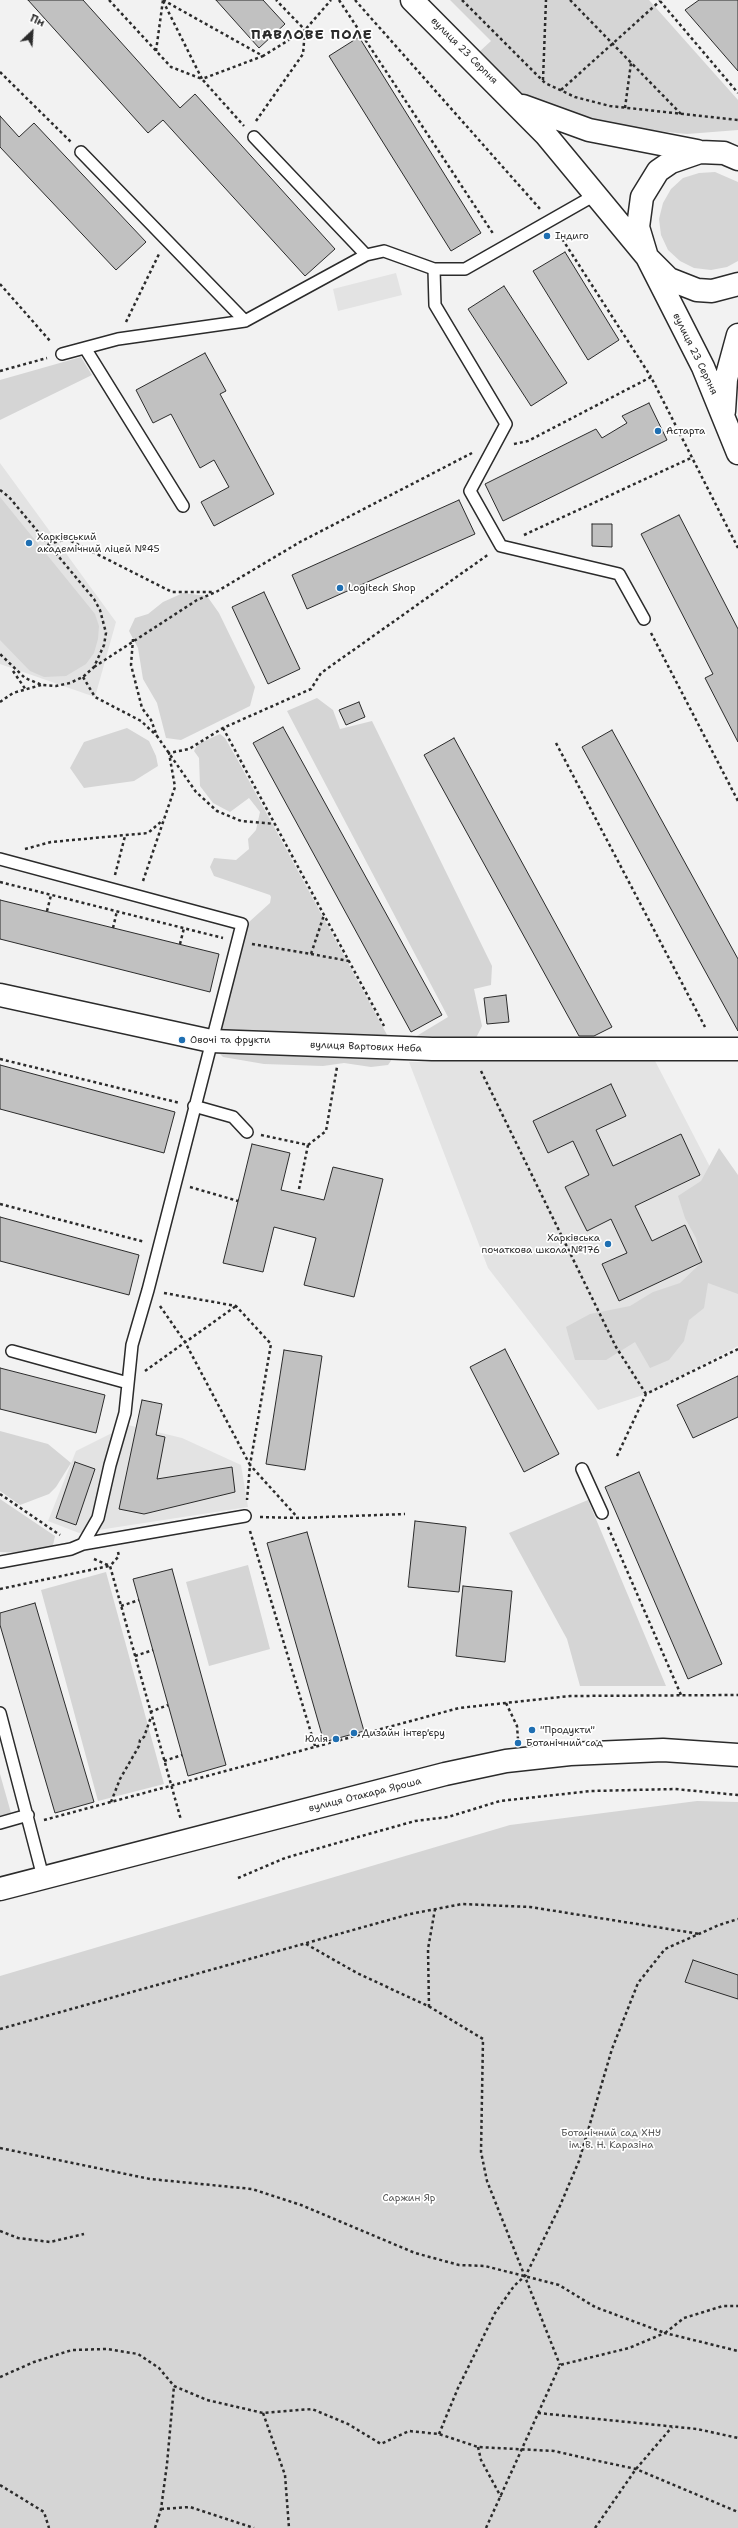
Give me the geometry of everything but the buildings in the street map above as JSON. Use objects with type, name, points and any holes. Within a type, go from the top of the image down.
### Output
[{"type":"street","name":"вулиця 23 Серпня","points":[[412,0],[516,103],[569,161],[595,195],[648,257],[669,279],[682,286],[712,291],[738,284]]},
{"type":"street","name":"вулиця 23 Серпня","points":[[516,103],[589,130],[700,152],[733,154]]},
{"type":"street","name":"вулиця 23 Серпня","points":[[700,152],[671,162],[658,171],[645,190],[638,212],[638,227],[648,257],[687,334],[725,416],[738,453]]},
{"type":"street","points":[[725,416],[738,335]]},
{"type":"street","name":"вулиця Вартових Неба","points":[[0,995],[211,1041],[341,1047],[396,1047],[432,1049],[654,1047],[716,1049],[738,1048]]},
{"type":"street","name":"вулиця Отакара Яроша","points":[[0,1888],[506,1761],[570,1754],[663,1750],[738,1755]]},
{"type":"lane","points":[[252,134],[366,255]]},
{"type":"lane","points":[[81,152],[245,321]]},
{"type":"lane","points":[[62,354],[118,338],[245,321],[366,255],[384,251],[434,269],[465,270],[595,195]]},
{"type":"lane","points":[[434,269],[436,306],[506,424],[470,491],[501,546],[619,574],[644,619]]},
{"type":"lane","points":[[85,348],[183,506]]},
{"type":"lane","points":[[0,859],[242,924],[174,1182],[148,1290],[132,1345],[125,1413],[110,1465],[98,1518],[83,1544]]},
{"type":"lane","points":[[194,1106],[232,1117],[247,1132]]},
{"type":"lane","points":[[12,1351],[128,1383]]},
{"type":"lane","points":[[582,1469],[602,1513]]},
{"type":"lane","points":[[0,1562],[71,1549],[83,1544],[245,1516]]},
{"type":"lane","points":[[0,1713],[43,1876]]},
{"type":"lane","points":[[0,1823],[29,1819]]},
{"type":"path","points":[[109,0],[171,67],[202,79],[263,56],[305,30],[331,0]]},
{"type":"path","points":[[156,51],[163,0]]},
{"type":"path","points":[[163,0],[263,56]]},
{"type":"path","points":[[163,0],[202,79],[252,134],[303,54],[305,30],[276,0]]},
{"type":"path","points":[[339,0],[502,248]]},
{"type":"path","points":[[355,0],[550,220],[651,377],[738,548]]},
{"type":"path","points":[[462,0],[542,80],[575,97],[625,108],[738,120]]},
{"type":"path","points":[[542,80],[546,0]]},
{"type":"path","points":[[570,0],[682,115]]},
{"type":"path","points":[[560,90],[660,1],[738,93]]},
{"type":"path","points":[[625,108],[631,62]]},
{"type":"path","points":[[0,72],[81,152]]},
{"type":"path","points":[[118,338],[166,239]]},
{"type":"path","points":[[0,284],[62,354],[0,371]]},
{"type":"path","points":[[11,667],[25,678],[42,685],[56,686],[70,683],[83,677],[94,667],[133,639],[197,600],[216,592],[300,542],[476,451],[528,441],[651,377]]},
{"type":"path","points":[[0,490],[9,497],[100,610],[106,633],[104,645],[94,667]]},
{"type":"path","points":[[48,544],[67,539],[172,592],[216,592]]},
{"type":"path","points":[[644,619],[738,802]]},
{"type":"path","points":[[133,639],[131,665],[134,684],[142,708],[151,720],[157,736]]},
{"type":"path","points":[[0,654],[11,667],[26,690]]},
{"type":"path","points":[[169,753],[188,749],[223,728],[311,689],[320,673]]},
{"type":"path","points":[[83,677],[95,697],[141,721],[157,736],[196,792],[216,811],[241,821],[276,824]]},
{"type":"path","points":[[0,702],[13,693],[42,685]]},
{"type":"path","points":[[223,728],[396,1047]]},
{"type":"path","points":[[556,743],[716,1049]]},
{"type":"path","points":[[146,870],[175,787],[169,753]]},
{"type":"path","points":[[0,859],[33,846],[51,842],[148,833],[164,819]]},
{"type":"path","points":[[118,865],[125,836]]},
{"type":"path","points":[[0,882],[227,939]]},
{"type":"path","points":[[47,911],[51,895]]},
{"type":"path","points":[[113,928],[117,911]]},
{"type":"path","points":[[310,954],[324,914]]},
{"type":"path","points":[[180,944],[184,928]]},
{"type":"path","points":[[261,946],[349,961]]},
{"type":"path","points":[[299,1189],[308,1145],[326,1131],[341,1047]]},
{"type":"path","points":[[470,1049],[616,1347],[646,1394]]},
{"type":"path","points":[[0,1059],[194,1106]]},
{"type":"path","points":[[247,1132],[308,1145]]},
{"type":"path","points":[[174,1182],[238,1200]]},
{"type":"path","points":[[0,1204],[159,1246]]},
{"type":"path","points":[[148,1290],[236,1306],[271,1344],[250,1465],[245,1516],[315,1746]]},
{"type":"path","points":[[148,1290],[185,1342],[250,1465],[298,1518]]},
{"type":"path","points":[[128,1383],[236,1306]]},
{"type":"path","points":[[617,1456],[646,1394],[738,1349]]},
{"type":"path","points":[[0,1494],[48,1526],[68,1542],[71,1549],[110,1566]]},
{"type":"path","points":[[602,1513],[681,1695]]},
{"type":"path","points":[[245,1516],[298,1518],[405,1514]]},
{"type":"path","points":[[0,1589],[110,1566],[119,1556],[115,1539]]},
{"type":"path","points":[[110,1566],[170,1787],[187,1840]]},
{"type":"path","points":[[121,1606],[139,1600]]},
{"type":"path","points":[[135,1656],[153,1650]]},
{"type":"path","points":[[29,1819],[111,1802],[170,1787],[315,1746],[459,1708],[570,1696],[738,1695]]},
{"type":"path","points":[[506,1703],[517,1726],[518,1743]]},
{"type":"path","points":[[150,1712],[168,1705]]},
{"type":"path","points":[[111,1802],[122,1775],[144,1737],[152,1717]]},
{"type":"path","points":[[163,1761],[182,1754]]},
{"type":"path","points":[[238,1878],[272,1863],[343,1841],[415,1821],[448,1817],[500,1801],[591,1791],[675,1789],[738,1795]]},
{"type":"path","points":[[0,2029],[410,1914],[462,1904],[530,1907],[700,1934]]},
{"type":"path","points":[[430,2007],[428,1949],[435,1909]]},
{"type":"path","points":[[439,2434],[458,2388],[495,2313],[514,2286],[526,2275],[560,2208],[579,2160],[612,2050],[638,1983],[665,1949],[738,1919]]},
{"type":"path","points":[[306,1944],[357,1972],[430,2007],[483,2039],[481,2152],[487,2181],[526,2275],[560,2365],[520,2450],[501,2497],[486,2528]]},
{"type":"path","points":[[0,2148],[150,2179],[252,2189],[301,2205],[416,2253],[459,2265],[485,2266],[526,2275],[559,2285],[595,2307],[664,2333],[738,2351]]},
{"type":"path","points":[[0,2231],[18,2238],[50,2242],[84,2234]]},
{"type":"path","points":[[560,2365],[629,2348],[664,2333],[684,2318],[724,2306],[738,2306]]},
{"type":"path","points":[[0,2377],[34,2362],[72,2350],[107,2349],[138,2354],[159,2368],[174,2386],[206,2400],[263,2413],[312,2409],[348,2424],[381,2444],[409,2432],[439,2434],[478,2447],[554,2451],[636,2470],[738,2512]]},
{"type":"path","points":[[155,2528],[161,2509],[174,2386]]},
{"type":"path","points":[[263,2413],[285,2475],[289,2528]]},
{"type":"path","points":[[538,2413],[672,2427],[738,2438]]},
{"type":"path","points":[[595,2528],[636,2470],[672,2427]]},
{"type":"path","points":[[478,2447],[481,2460],[501,2497]]},
{"type":"path","points":[[0,2485],[44,2512],[49,2528]]},
{"type":"path","points":[[161,2509],[190,2507],[254,2528]]},
{"type":"shaded area","points":[[396,273],[402,295],[338,311],[333,289]]},
{"type":"shaded area","name":"Харківський академічний ліцей №45","points":[[0,463],[116,622],[95,697],[0,664]]},
{"type":"shaded area","name":"Харківська початкова школа №176","points":[[652,1055],[738,1221],[738,1346],[646,1394],[598,1410],[488,1268],[409,1062]]},
{"type":"shaded area","points":[[128,1425],[182,1438],[241,1465],[248,1507],[79,1533],[48,1521],[76,1451]]},
{"type":"green space","points":[[450,0],[649,0],[738,100],[738,130],[687,134],[619,127],[552,107],[523,94],[479,52],[491,41]]},
{"type":"green space","points":[[715,172],[738,182],[738,261],[727,267],[711,270],[694,268],[680,261],[668,250],[661,235],[659,219],[663,203],[671,189],[683,178],[699,173]]},
{"type":"green space","points":[[81,357],[92,375],[0,420],[0,380]]},
{"type":"green space","name":"Харківський академічний ліцей №45","points":[[0,497],[95,614],[99,626],[98,639],[94,653],[86,664],[66,676],[44,677],[30,671],[0,640]]},
{"type":"green space","points":[[183,593],[207,596],[219,613],[255,687],[250,706],[181,740],[166,738],[157,703],[143,679],[138,648],[129,631],[135,618],[148,614],[163,602]]},
{"type":"green space","points":[[317,698],[333,710],[340,729],[372,721],[492,966],[491,985],[474,989],[482,1026],[476,1038],[410,1040],[448,1017],[287,711]]},
{"type":"green space","points":[[127,728],[149,741],[156,756],[158,766],[134,781],[84,788],[70,768],[84,742]]},
{"type":"green space","points":[[220,734],[225,738],[236,757],[392,1044],[395,1055],[388,1065],[371,1067],[344,1063],[323,1066],[264,1064],[223,1057],[215,1049],[244,934],[249,922],[270,903],[271,897],[270,895],[214,876],[210,867],[214,858],[236,860],[249,849],[248,839],[256,830],[260,812],[249,798],[230,812],[213,803],[200,786],[199,758],[194,751],[198,744]]},
{"type":"green space","points":[[719,1148],[738,1175],[738,1294],[708,1283],[704,1308],[689,1320],[684,1341],[669,1360],[650,1368],[635,1342],[606,1360],[575,1360],[566,1327],[590,1314],[630,1306],[653,1292],[680,1283],[702,1262],[696,1238],[685,1218],[678,1196],[701,1181]]},
{"type":"green space","points":[[0,1431],[48,1444],[71,1463],[56,1487],[49,1494],[20,1505],[0,1491]]},
{"type":"green space","points":[[0,1499],[55,1536],[52,1550],[25,1553],[0,1552]]},
{"type":"green space","points":[[588,1500],[666,1686],[580,1686],[567,1639],[509,1533]]},
{"type":"green space","points":[[248,1565],[270,1649],[209,1666],[186,1582]]},
{"type":"green space","points":[[106,1572],[164,1784],[98,1801],[41,1590]]},
{"type":"green space","points":[[0,1774],[11,1813],[0,1816]]},
{"type":"green space","name":"Саржин Яр","points":[[697,1801],[738,1802],[738,2528],[0,2528],[0,1976],[510,1825]]},
{"type":"place","name":"Індиго","points":[[547,236]]},
{"type":"place","name":"Астарта","points":[[658,431]]},
{"type":"place","name":"Харківський академічний ліцей №45","points":[[29,543]]},
{"type":"place","name":"Logitech Shop","points":[[340,588]]},
{"type":"place","name":"Овочі та фрукти","points":[[182,1040]]},
{"type":"place","name":"Харківська початкова школа №176","points":[[608,1244]]},
{"type":"place","name":"\"Продукти\"","points":[[532,1730]]},
{"type":"place","name":"Дизайн інтер'єру","points":[[354,1733]]},
{"type":"place","name":"Юлія","points":[[336,1739]]},
{"type":"place","name":"Ботанічний сад","points":[[518,1743]]},
{"type":"district","name":"ПАВЛОВЕ ПОЛЕ","points":[[312,35]]},
{"type":"park label","name":"Ботанічний сад ХНУ ім. В. Н. Каразіна","points":[[611,2138]]}]
